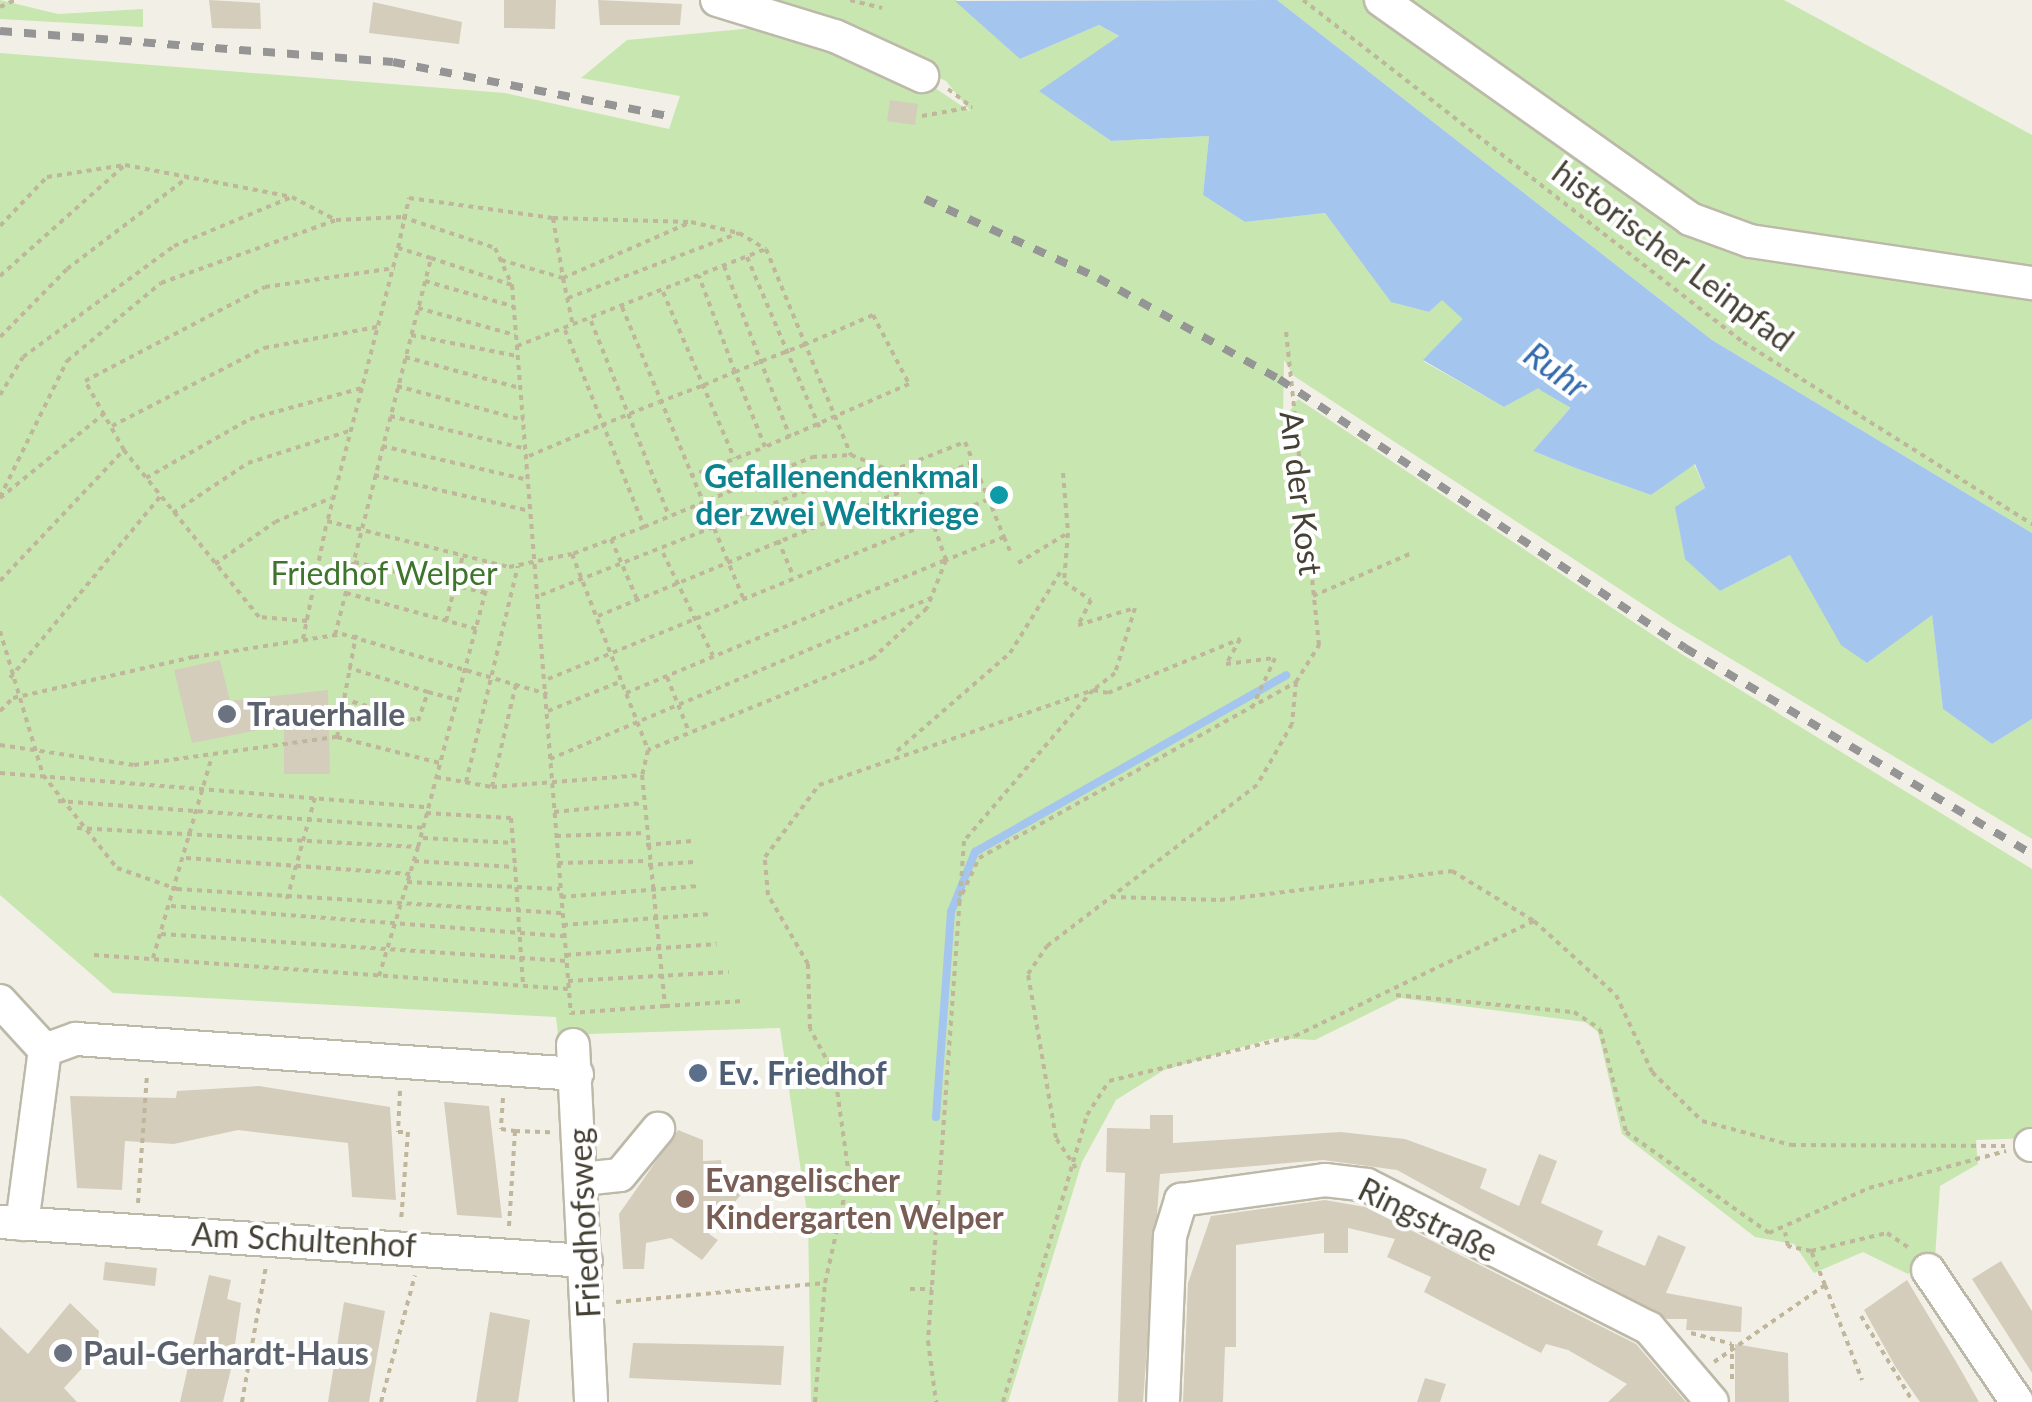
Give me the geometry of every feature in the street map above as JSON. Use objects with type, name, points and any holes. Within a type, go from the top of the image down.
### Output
[{"type":"street","points":[[717,0],[836,36],[922,76]]},
{"type":"street","points":[[1381,0],[1690,220],[1750,241],[2032,283]]},
{"type":"street","points":[[0,1001],[46,1050],[76,1039],[505,1069],[574,1044]]},
{"type":"street","name":"Friedhofsweg","points":[[574,1044],[592,1402]]},
{"type":"street","name":"Am Schultenhof","points":[[46,1050],[11,1223],[411,1246],[586,1261]]},
{"type":"street","points":[[582,1180],[620,1175],[658,1129]]},
{"type":"street","name":"Ringstraße","points":[[1163,1402],[1172,1220],[1181,1200],[1206,1189],[1367,1186],[1658,1338],[1722,1393]]},
{"type":"street","points":[[1920,1259],[2017,1402]]},
{"type":"path","points":[[0,7],[15,0]]},
{"type":"path","points":[[850,0],[882,8]]},
{"type":"path","name":"historischer Leinpfad","points":[[1303,0],[1742,342],[2032,524]]},
{"type":"path","points":[[922,116],[972,107]]},
{"type":"path","points":[[0,276],[125,165]]},
{"type":"path","points":[[0,226],[48,177],[125,165],[292,197],[336,220]]},
{"type":"path","points":[[0,338],[67,269],[188,176]]},
{"type":"path","points":[[0,395],[23,357],[174,246],[292,197]]},
{"type":"path","points":[[303,639],[328,520],[382,326],[409,198],[553,218],[691,222],[739,233],[766,249],[851,455]]},
{"type":"path","points":[[0,497],[45,392],[125,306],[204,262],[336,220],[402,218],[495,248],[512,285],[574,1044],[665,1006],[744,1001]]},
{"type":"path","points":[[553,218],[574,326]]},
{"type":"path","points":[[501,260],[563,278],[691,222]]},
{"type":"path","points":[[568,298],[739,233]]},
{"type":"path","points":[[398,248],[512,285]]},
{"type":"path","points":[[517,346],[766,249]]},
{"type":"path","points":[[747,257],[819,427]]},
{"type":"path","points":[[335,635],[431,258]]},
{"type":"path","points":[[724,266],[790,438]]},
{"type":"path","points":[[307,621],[258,617],[124,450],[86,381],[188,320],[265,287],[395,268]]},
{"type":"path","points":[[699,276],[765,447]]},
{"type":"path","points":[[425,281],[514,306]]},
{"type":"path","points":[[662,291],[734,458]]},
{"type":"path","points":[[622,307],[743,598]]},
{"type":"path","points":[[418,308],[516,335]]},
{"type":"path","points":[[527,457],[873,316],[909,384],[837,420],[690,476]]},
{"type":"path","points":[[590,320],[669,516]]},
{"type":"path","points":[[112,426],[264,348],[382,326]]},
{"type":"path","points":[[565,330],[644,527]]},
{"type":"path","name":"An der Kost","points":[[1286,332],[1320,645],[1296,682]]},
{"type":"path","points":[[411,334],[518,356]]},
{"type":"path","points":[[405,357],[520,388]]},
{"type":"path","points":[[398,386],[523,420]]},
{"type":"path","points":[[146,478],[250,419],[366,387]]},
{"type":"path","points":[[0,497],[106,413]]},
{"type":"path","points":[[390,416],[526,449]]},
{"type":"path","points":[[173,513],[248,462],[353,430]]},
{"type":"path","points":[[891,471],[966,442],[1010,550]]},
{"type":"path","points":[[382,446],[529,480]]},
{"type":"path","points":[[0,581],[124,450]]},
{"type":"path","points":[[328,520],[518,566],[572,554],[812,457],[851,455],[876,462],[914,486],[933,520],[946,560],[932,598],[903,638],[873,658],[648,750]]},
{"type":"path","points":[[539,596],[624,569],[876,462]]},
{"type":"path","points":[[598,616],[973,462]]},
{"type":"path","points":[[936,1402],[932,1289],[956,907],[964,841],[1093,690],[1115,673],[1135,608],[1078,625],[1092,600],[1064,582],[1068,533],[1063,473]]},
{"type":"path","points":[[0,487],[8,475]]},
{"type":"path","points":[[374,475],[532,511]]},
{"type":"path","points":[[9,679],[160,497]]},
{"type":"path","points":[[215,564],[275,522],[334,498]]},
{"type":"path","points":[[546,679],[988,499]]},
{"type":"path","points":[[1018,563],[1068,533]]},
{"type":"path","points":[[626,693],[1004,537]]},
{"type":"path","points":[[611,539],[636,599]]},
{"type":"path","points":[[778,540],[793,576]]},
{"type":"path","points":[[663,552],[713,656]]},
{"type":"path","points":[[1313,596],[1412,553]]},
{"type":"path","points":[[446,621],[463,554]]},
{"type":"path","points":[[572,554],[648,750],[642,774],[643,803],[665,1006]]},
{"type":"path","points":[[352,561],[486,593]]},
{"type":"path","points":[[379,976],[424,828],[494,563]]},
{"type":"path","points":[[466,782],[518,566]]},
{"type":"path","points":[[894,754],[1010,653],[1063,568]]},
{"type":"path","points":[[345,593],[477,629]]},
{"type":"path","points":[[550,759],[932,598]]},
{"type":"path","points":[[0,631],[13,698],[43,775],[77,828],[117,868],[178,889],[399,908],[562,913]]},
{"type":"path","points":[[0,711],[13,698],[194,657],[335,635],[356,635],[547,694]]},
{"type":"path","points":[[337,737],[356,635]]},
{"type":"path","points":[[814,1402],[825,1283],[849,1176],[835,1075],[810,1029],[808,964],[768,894],[764,857],[818,785],[894,754],[997,730],[1072,690],[1108,693],[1240,639],[1226,664],[1275,658],[1252,708]]},
{"type":"path","points":[[194,657],[197,664]]},
{"type":"path","points":[[349,668],[458,700]]},
{"type":"path","points":[[667,676],[690,734]]},
{"type":"path","points":[[548,711],[622,681]]},
{"type":"path","points":[[956,907],[980,858],[1010,838],[1296,682]]},
{"type":"path","points":[[1076,1168],[1056,1138],[1030,1032],[1028,974],[1047,946],[1256,785],[1292,724],[1296,682]]},
{"type":"path","points":[[492,787],[516,684]]},
{"type":"path","points":[[343,699],[418,721],[428,692]]},
{"type":"path","points":[[0,746],[134,765],[337,737],[440,763]]},
{"type":"path","points":[[153,958],[178,889],[212,756]]},
{"type":"path","points":[[0,772],[207,786],[512,818],[522,986]]},
{"type":"path","points":[[436,776],[492,787],[642,774]]},
{"type":"path","points":[[287,898],[315,796]]},
{"type":"path","points":[[58,800],[424,828]]},
{"type":"path","points":[[554,812],[643,803]]},
{"type":"path","points":[[77,828],[418,847]]},
{"type":"path","points":[[556,836],[645,832]]},
{"type":"path","points":[[421,838],[514,844]]},
{"type":"path","points":[[646,845],[692,842]]},
{"type":"path","points":[[186,858],[410,874]]},
{"type":"path","points":[[414,861],[515,866]]},
{"type":"path","points":[[558,863],[694,862]]},
{"type":"path","points":[[1111,898],[1220,900],[1452,872],[1534,921],[1616,995],[1652,1072],[1702,1121],[1791,1145],[2031,1145]]},
{"type":"path","points":[[407,882],[560,889]]},
{"type":"path","points":[[561,897],[700,886]]},
{"type":"path","points":[[171,906],[564,936]]},
{"type":"path","points":[[563,925],[710,914]]},
{"type":"path","points":[[1003,1402],[1076,1168],[1087,1116],[1110,1081],[1295,1036],[1396,995],[1427,969],[1534,921]]},
{"type":"path","points":[[162,934],[522,959],[718,944]]},
{"type":"path","points":[[94,954],[568,989]]},
{"type":"path","points":[[568,981],[728,972]]},
{"type":"path","points":[[1396,995],[1574,1012],[1600,1029],[1626,1132],[1726,1210],[1770,1233],[1784,1230],[1869,1188],[2031,1145]]},
{"type":"path","points":[[136,1230],[150,1044]]},
{"type":"path","points":[[381,1402],[411,1246],[408,1132],[398,1132],[401,1061]]},
{"type":"path","points":[[505,1069],[501,1129],[515,1131],[507,1254]]},
{"type":"path","points":[[1784,1230],[1788,1246],[1811,1251],[1887,1233],[1920,1259]]},
{"type":"path","points":[[242,1402],[270,1237]]},
{"type":"path","points":[[1811,1251],[1862,1380]]},
{"type":"path","points":[[588,1304],[825,1283]]},
{"type":"path","points":[[1722,1393],[1732,1345],[1825,1285]]},
{"type":"path","points":[[910,1289],[932,1289]]},
{"type":"path","points":[[1861,1316],[1913,1402]]},
{"type":"path","points":[[1658,1338],[1674,1331],[1732,1345]]},
{"type":"green space","points":[[0,0],[58,14],[143,9],[143,27],[0,19]]},
{"type":"green space","name":"Friedhof Welper","points":[[730,0],[956,0],[1020,59],[1099,25],[1120,37],[1040,91],[1111,141],[1209,136],[1203,195],[1245,222],[1325,213],[1392,302],[1429,312],[1464,279],[1481,300],[1423,361],[1504,407],[1561,374],[1583,393],[1533,451],[1578,469],[1651,495],[1694,464],[1705,488],[1676,507],[1685,558],[1720,591],[1790,555],[1842,645],[1867,663],[1932,614],[1943,709],[1992,744],[2032,719],[2032,839],[1676,626],[1294,376],[1284,360],[1283,421],[1298,399],[1680,653],[2032,869],[2032,1138],[1976,1140],[1978,1164],[1940,1186],[1935,1258],[1908,1274],[1863,1252],[1814,1273],[1794,1244],[1755,1237],[1622,1134],[1598,1032],[1585,1022],[1400,998],[1315,1040],[1274,1038],[1164,1070],[1116,1100],[1082,1162],[1008,1402],[811,1402],[808,1219],[780,1028],[558,1035],[556,1017],[113,993],[0,895],[0,53],[505,93],[669,129],[680,96],[581,78],[627,40],[795,24],[917,76],[971,112],[946,81],[836,33]]},
{"type":"green space","points":[[1277,0],[1784,0],[2032,135],[2032,533],[1712,340]]},
{"type":"water","points":[[1277,0],[1712,340],[2032,533],[2032,719],[1992,744],[1943,709],[1932,615],[1867,663],[1841,645],[1790,555],[1720,591],[1685,559],[1675,507],[1705,488],[1695,464],[1651,495],[1578,469],[1533,451],[1584,392],[1562,375],[1504,407],[1423,360],[1481,300],[1464,280],[1429,312],[1391,302],[1325,213],[1245,222],[1203,195],[1209,136],[1111,141],[1039,91],[1119,36],[1099,25],[1020,59],[955,1]]},
{"type":"building","points":[[209,0],[260,3],[261,29],[212,28]]},
{"type":"building","points":[[504,0],[556,0],[555,29],[504,28]]},
{"type":"building","points":[[598,0],[682,4],[680,25],[600,25]]},
{"type":"building","points":[[373,2],[462,22],[459,44],[369,33]]},
{"type":"building","points":[[890,100],[918,104],[915,125],[887,121]]},
{"type":"building","points":[[220,660],[230,701],[328,690],[330,774],[284,774],[284,725],[192,743],[174,670]]},
{"type":"building","points":[[259,1086],[390,1107],[396,1200],[352,1197],[348,1143],[238,1130],[174,1144],[125,1141],[122,1190],[77,1188],[70,1096],[176,1098],[177,1091]]},
{"type":"building","points":[[444,1102],[489,1106],[502,1218],[457,1215]]},
{"type":"building","points":[[1150,1115],[1173,1115],[1173,1143],[1340,1132],[1405,1139],[1487,1169],[1480,1188],[1519,1206],[1539,1154],[1557,1161],[1541,1203],[1603,1231],[1597,1245],[1645,1266],[1658,1235],[1686,1247],[1666,1293],[1742,1307],[1741,1332],[1686,1330],[1687,1319],[1667,1319],[1397,1170],[1323,1160],[1160,1174],[1143,1402],[1118,1402],[1125,1173],[1106,1172],[1107,1128],[1150,1129]]},
{"type":"building","name":"Evangelischer Kindergarten Welper","points":[[678,1130],[703,1140],[703,1161],[721,1160],[723,1177],[743,1192],[709,1234],[718,1240],[702,1260],[671,1238],[646,1243],[644,1269],[623,1269],[619,1214]]},
{"type":"building","points":[[1325,1200],[1365,1207],[1636,1344],[1686,1402],[1608,1402],[1627,1384],[1568,1350],[1546,1344],[1541,1353],[1424,1292],[1431,1277],[1387,1257],[1395,1239],[1348,1228],[1348,1253],[1324,1253],[1324,1233],[1236,1245],[1236,1347],[1225,1347],[1223,1402],[1183,1402],[1188,1283],[1211,1216]]},
{"type":"building","points":[[2001,1261],[2032,1311],[2032,1373],[1972,1279]]},
{"type":"building","points":[[105,1262],[157,1268],[155,1286],[103,1280]]},
{"type":"building","points":[[209,1275],[231,1280],[227,1299],[241,1303],[232,1365],[223,1402],[180,1402]]},
{"type":"building","points":[[1907,1280],[1979,1402],[1920,1402],[1895,1366],[1864,1310]]},
{"type":"building","points":[[344,1302],[385,1311],[369,1402],[328,1402]]},
{"type":"building","name":"Paul-Gerhardt-Haus","points":[[70,1303],[99,1331],[97,1352],[64,1388],[77,1402],[0,1402],[0,1327],[28,1354]]},
{"type":"building","points":[[490,1312],[530,1320],[518,1402],[476,1402]]},
{"type":"building","points":[[633,1343],[784,1346],[781,1385],[629,1378]]},
{"type":"building","points":[[1735,1344],[1788,1353],[1789,1402],[1735,1402]]},
{"type":"building","points":[[1425,1378],[1446,1384],[1440,1402],[1417,1402]]},
{"type":"waterway","name":"Ruhr","points":[[1414,246],[1553,373],[1632,419]]},
{"type":"waterway","points":[[936,1117],[951,912],[975,852],[1286,675]]},
{"type":"railway","points":[[0,31],[393,62],[674,117]]},
{"type":"railway","points":[[925,199],[1098,278],[1279,379],[1685,648],[2032,854]]},
{"type":"place","name":"Gefallenendenkmal der zwei Weltkriege","points":[[999,495]]},
{"type":"place","name":"Trauerhalle","points":[[227,714]]},
{"type":"place","name":"Ev. Friedhof","points":[[698,1073]]},
{"type":"place","name":"Evangelischer Kindergarten Welper","points":[[685,1199]]},
{"type":"place","name":"Paul-Gerhardt-Haus","points":[[63,1353]]}]
